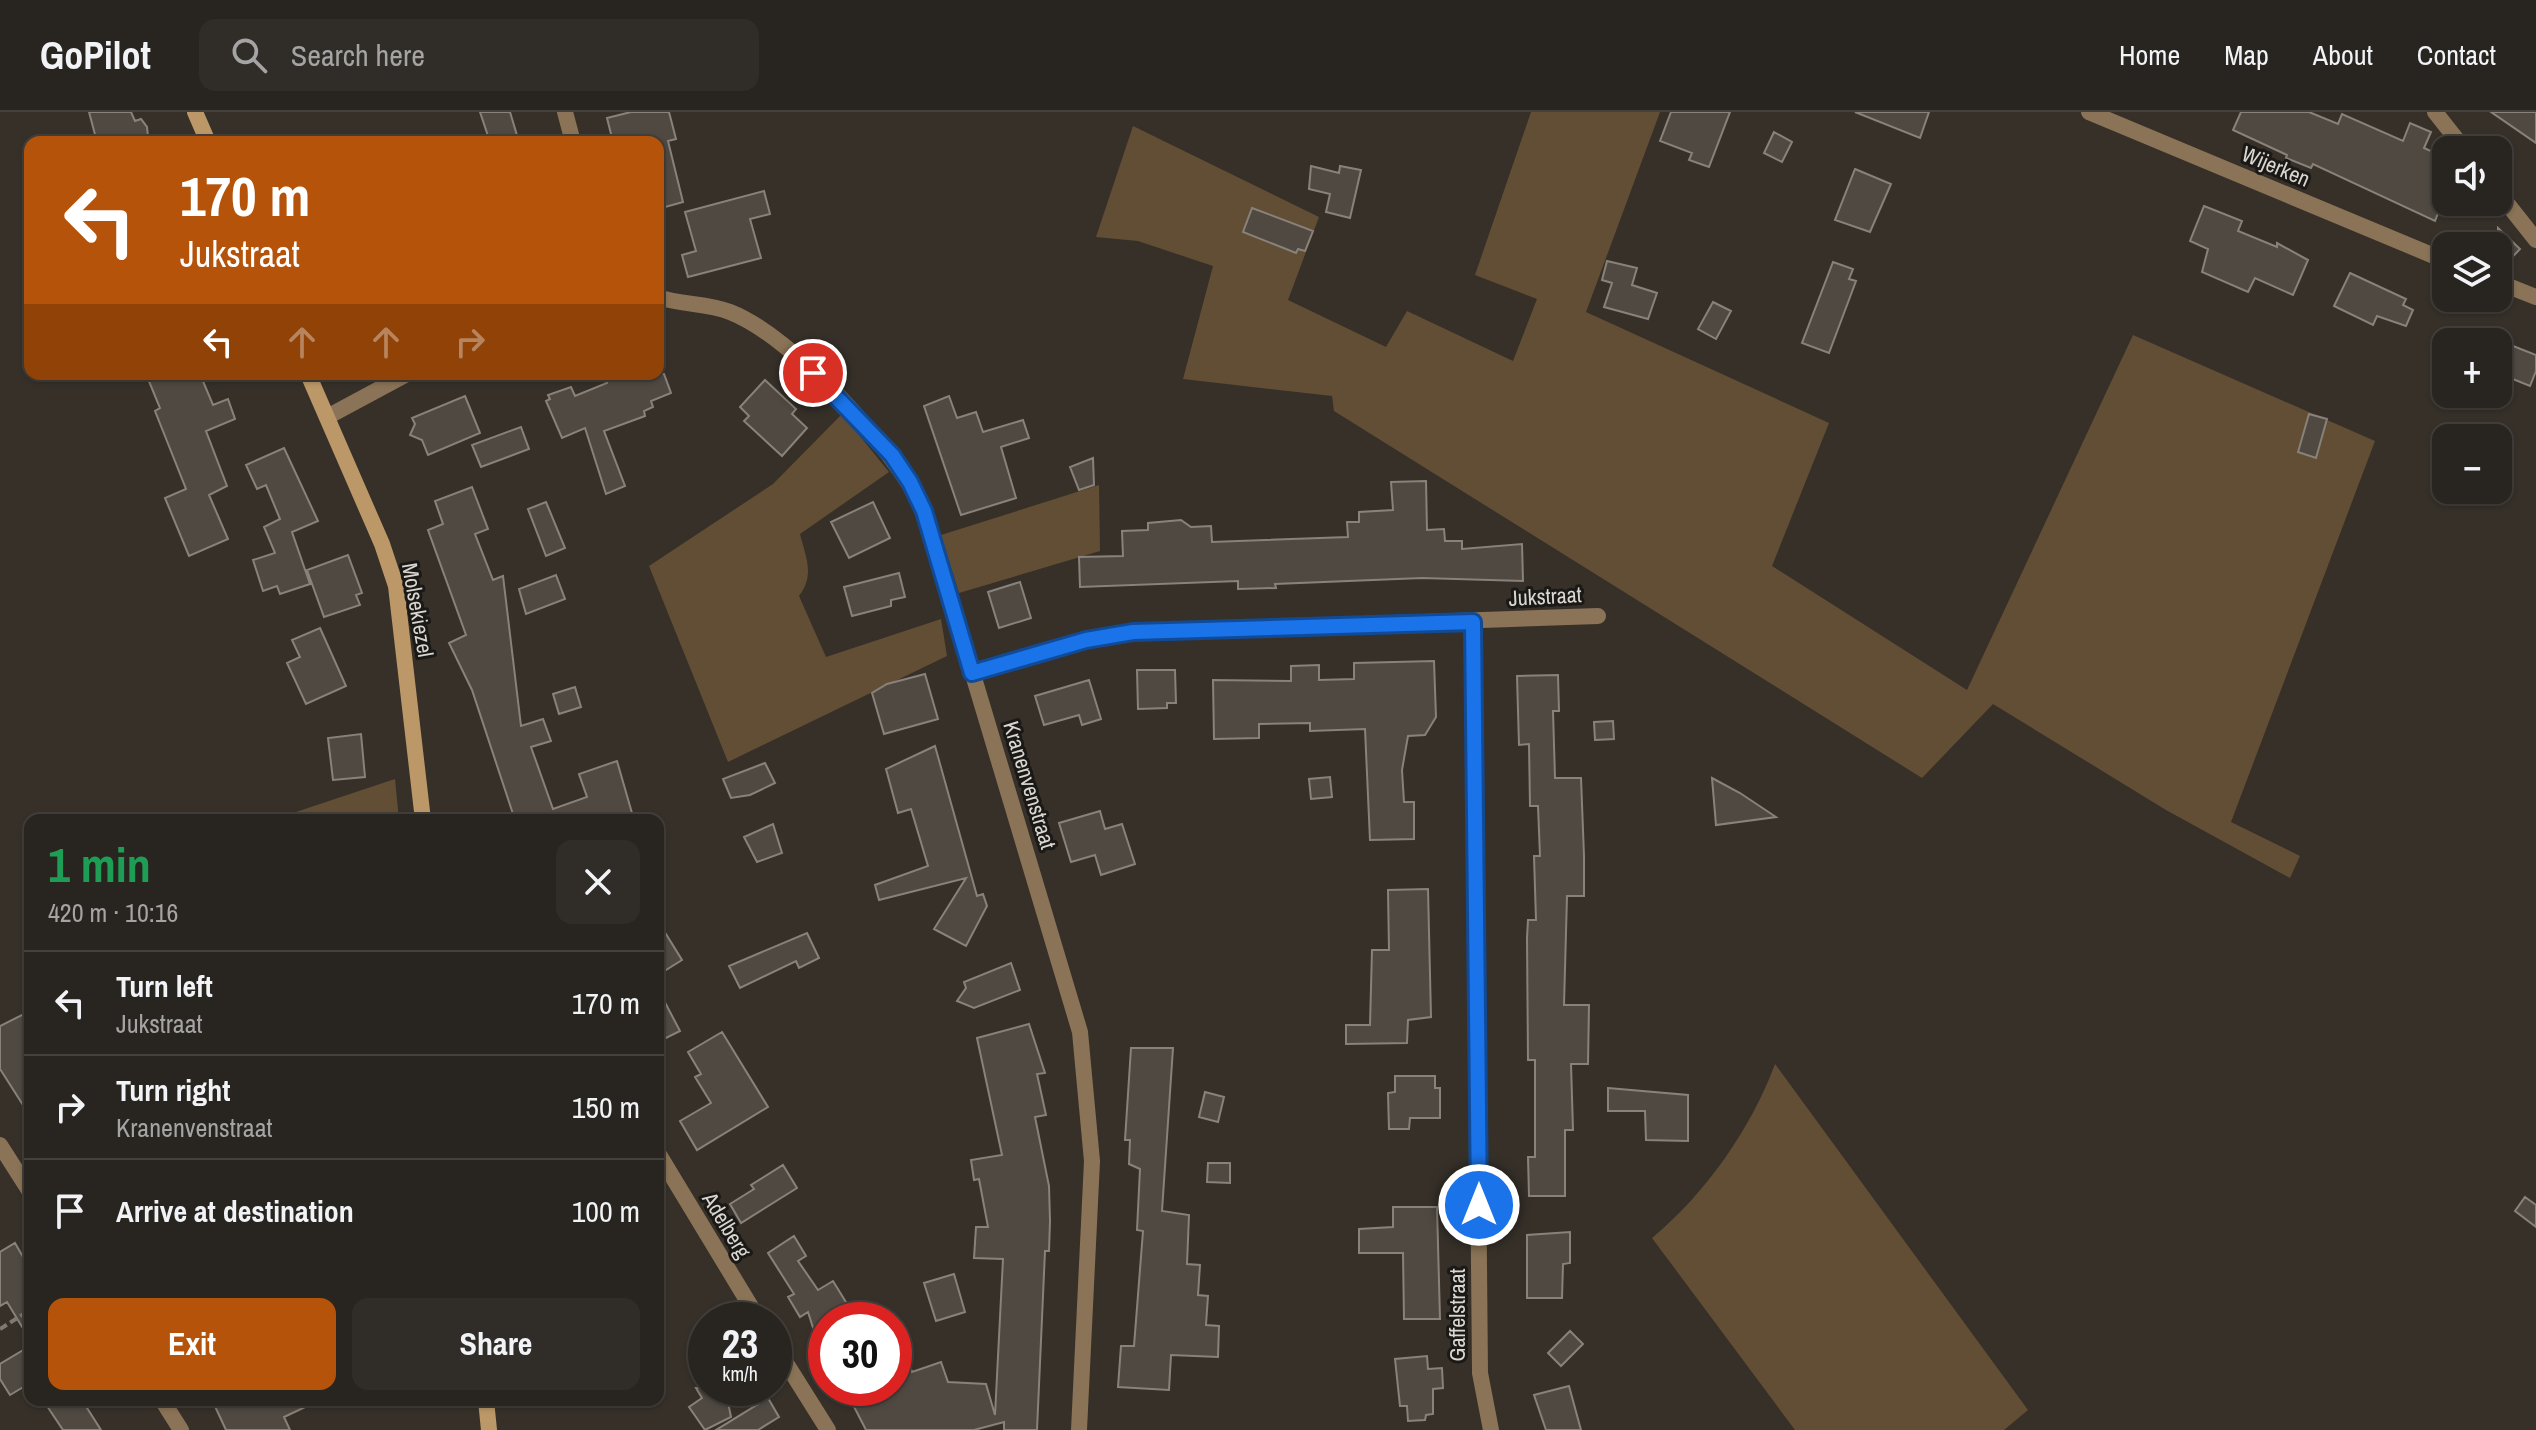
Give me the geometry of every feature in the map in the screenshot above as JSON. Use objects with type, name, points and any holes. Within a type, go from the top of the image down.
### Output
[{"type":"main road","points":[[195,112],[205,136]]},
{"type":"main road","name":"Molsekiezel","points":[[311,380],[382,544],[396,586],[422,814]]},
{"type":"main road","points":[[487,1406],[489,1430]]},
{"type":"street","points":[[565,112],[571,136]]},
{"type":"street","name":"Wijerken","points":[[2089,112],[2432,255]]},
{"type":"street","points":[[2439,114],[2455,136]]},
{"type":"street","points":[[2512,210],[2536,240]]},
{"type":"street","points":[[2512,288],[2536,297]]},
{"type":"street","name":"Kranenvenstraat","points":[[664,298],[728,311],[751,322],[835,394],[892,455],[924,511],[1054,934],[1080,1032],[1092,1161],[1079,1430]]},
{"type":"street","points":[[327,417],[396,380]]},
{"type":"street","name":"Jukstraat","points":[[972,673],[1086,640],[1133,632],[1598,616]]},
{"type":"street","name":"Gaffelstraat","points":[[1473,622],[1480,1373],[1491,1430]]},
{"type":"street","points":[[0,1145],[24,1183]]},
{"type":"street","name":"Adelberg","points":[[664,1163],[748,1302]]},
{"type":"street","points":[[792,1373],[828,1430]]},
{"type":"street","points":[[166,1406],[181,1430]]},
{"type":"path","points":[[0,1329],[24,1314]]},
{"type":"shaded area","points":[[1531,112],[1660,112],[1586,312],[1829,423],[1772,566],[1967,690],[2133,335],[2375,441],[2231,822],[2300,856],[2290,878],[2166,810],[1993,704],[1922,778],[1334,411],[1332,396],[1183,379],[1213,266],[1138,241],[1096,237],[1133,126],[1319,217],[1288,300],[1386,347],[1407,311],[1513,361],[1537,299],[1475,275]]},
{"type":"shaded area","points":[[842,414],[889,472],[800,534],[808,573],[799,596],[826,657],[941,619],[947,656],[728,762],[649,566],[773,484]]},
{"type":"shaded area","points":[[1099,485],[1100,551],[959,593],[941,535]]},
{"type":"shaded area","points":[[395,779],[398,814],[290,814]]},
{"type":"shaded area","points":[[1775,1064],[2028,1410],[2004,1430],[1795,1430],[1652,1238],[1672,1221],[1724,1159],[1753,1112]]},
{"type":"building","points":[[89,112],[131,112],[135,121],[141,119],[147,127],[148,136],[95,136]]},
{"type":"building","points":[[480,112],[510,112],[517,136],[488,136]]},
{"type":"building","points":[[631,112],[669,112],[676,139],[668,141],[683,202],[664,207],[664,136],[612,136],[607,118]]},
{"type":"building","points":[[1671,112],[1730,112],[1709,167],[1689,160],[1692,153],[1660,141]]},
{"type":"building","points":[[1855,112],[1929,112],[1920,138]]},
{"type":"building","points":[[2241,112],[2309,112],[2338,124],[2342,114],[2403,141],[2410,123],[2431,132],[2424,148],[2432,152],[2432,216],[2437,216],[2435,221],[2313,164],[2311,168],[2286,158],[2287,155],[2233,130]]},
{"type":"building","points":[[2491,112],[2536,112],[2536,143]]},
{"type":"building","points":[[1774,132],[1792,142],[1782,162],[1764,153]]},
{"type":"building","points":[[1311,166],[1339,173],[1340,166],[1361,170],[1350,218],[1326,212],[1330,194],[1309,189]]},
{"type":"building","points":[[1855,169],[1891,184],[1870,232],[1835,220]]},
{"type":"building","points":[[764,191],[770,214],[750,219],[761,258],[688,277],[682,255],[696,251],[685,212]]},
{"type":"building","points":[[2204,206],[2242,221],[2238,231],[2277,247],[2277,243],[2308,260],[2293,295],[2255,278],[2248,292],[2202,272],[2208,249],[2190,241]]},
{"type":"building","points":[[1252,208],[1313,231],[1305,251],[1298,249],[1296,253],[1243,232]]},
{"type":"building","points":[[2512,241],[2520,249],[2512,257]]},
{"type":"building","points":[[1607,261],[1637,268],[1632,285],[1657,293],[1648,319],[1604,307],[1612,283],[1602,280]]},
{"type":"building","points":[[1833,262],[1853,269],[1849,279],[1856,281],[1829,353],[1802,343]]},
{"type":"building","points":[[2350,273],[2406,299],[2403,305],[2413,310],[2406,326],[2377,316],[2373,325],[2334,306]]},
{"type":"building","points":[[1713,302],[1731,311],[1716,339],[1698,329]]},
{"type":"building","points":[[2512,346],[2536,355],[2536,371],[2530,386],[2512,379]]},
{"type":"building","points":[[664,374],[671,393],[651,401],[653,407],[644,411],[645,416],[604,431],[625,486],[606,494],[585,428],[562,438],[546,401],[550,399],[548,395],[571,387],[575,396],[607,383],[606,380],[664,380]]},
{"type":"building","points":[[148,380],[203,380],[213,405],[228,399],[235,419],[206,431],[227,486],[209,495],[228,539],[189,556],[165,498],[186,489],[155,411],[160,408]]},
{"type":"building","points":[[765,380],[796,409],[792,414],[807,428],[782,456],[744,421],[749,416],[740,407]]},
{"type":"building","points":[[465,396],[480,433],[428,455],[422,440],[410,435],[415,424],[412,418]]},
{"type":"building","points":[[949,396],[957,418],[976,412],[983,432],[1023,420],[1029,438],[1001,447],[1016,498],[961,515],[924,406]]},
{"type":"building","points":[[2309,414],[2327,419],[2316,458],[2298,452]]},
{"type":"building","points":[[521,427],[529,449],[481,467],[472,445]]},
{"type":"building","points":[[284,448],[318,521],[292,532],[310,584],[280,594],[277,586],[263,591],[253,560],[275,553],[264,527],[280,519],[266,485],[257,489],[246,465]]},
{"type":"building","points":[[1093,458],[1094,485],[1079,490],[1070,467]]},
{"type":"building","points":[[1426,481],[1427,530],[1444,529],[1445,541],[1462,541],[1462,549],[1522,544],[1523,581],[1422,578],[1275,584],[1276,588],[1238,589],[1238,581],[1080,587],[1079,557],[1123,556],[1122,531],[1148,530],[1148,523],[1181,520],[1191,527],[1211,526],[1212,542],[1348,537],[1347,522],[1359,522],[1359,512],[1393,510],[1391,482]]},
{"type":"building","points":[[472,487],[488,529],[475,534],[493,580],[503,576],[521,726],[543,719],[551,741],[531,747],[553,809],[587,797],[579,774],[617,761],[632,814],[513,814],[472,690],[449,643],[466,635],[428,530],[443,524],[435,501]]},
{"type":"building","points":[[546,502],[565,548],[546,556],[528,509]]},
{"type":"building","points":[[873,502],[890,538],[849,558],[831,522]]},
{"type":"building","points":[[348,555],[362,593],[356,595],[360,605],[324,617],[307,570]]},
{"type":"building","points":[[899,573],[905,597],[891,600],[891,606],[852,616],[844,587]]},
{"type":"building","points":[[556,575],[565,599],[526,614],[519,589]]},
{"type":"building","points":[[1020,582],[1031,618],[999,628],[988,592]]},
{"type":"building","points":[[320,628],[346,686],[306,704],[287,663],[300,657],[292,640]]},
{"type":"building","points":[[1434,661],[1436,717],[1425,735],[1408,736],[1402,770],[1404,802],[1414,802],[1414,839],[1370,840],[1365,729],[1310,731],[1310,723],[1259,724],[1259,738],[1214,739],[1213,680],[1291,681],[1291,666],[1319,665],[1319,680],[1354,679],[1354,663]]},
{"type":"building","points":[[1137,670],[1175,670],[1176,703],[1167,703],[1167,708],[1138,709]]},
{"type":"building","points":[[925,674],[938,719],[884,734],[872,693],[887,684]]},
{"type":"building","points":[[1558,675],[1559,711],[1553,711],[1555,778],[1581,778],[1584,856],[1584,896],[1567,896],[1564,1005],[1589,1005],[1588,1064],[1571,1064],[1573,1130],[1565,1130],[1565,1196],[1529,1196],[1528,1157],[1535,1157],[1535,1060],[1528,1060],[1527,938],[1528,920],[1536,920],[1534,856],[1540,856],[1538,806],[1530,806],[1529,744],[1519,745],[1517,676]]},
{"type":"building","points":[[1089,680],[1101,719],[1082,725],[1079,715],[1044,725],[1035,696]]},
{"type":"building","points":[[575,687],[581,707],[559,714],[553,694]]},
{"type":"building","points":[[1613,721],[1614,739],[1595,740],[1594,722]]},
{"type":"building","points":[[361,734],[365,777],[333,780],[328,738]]},
{"type":"building","points":[[935,746],[977,896],[983,894],[987,906],[966,946],[934,929],[966,878],[879,900],[875,885],[928,866],[911,809],[898,813],[886,769]]},
{"type":"building","points":[[765,763],[775,783],[750,795],[731,798],[723,779]]},
{"type":"building","points":[[1330,777],[1332,797],[1311,799],[1309,779]]},
{"type":"building","points":[[1712,778],[1740,793],[1776,817],[1716,825]]},
{"type":"building","points":[[1100,811],[1105,829],[1122,824],[1135,864],[1101,875],[1095,855],[1071,862],[1059,823]]},
{"type":"building","points":[[773,824],[782,853],[757,862],[744,837]]},
{"type":"building","points":[[1428,889],[1431,1017],[1408,1020],[1407,1043],[1346,1044],[1346,1025],[1370,1025],[1372,950],[1389,950],[1388,890]]},
{"type":"building","points":[[664,931],[682,960],[664,971]]},
{"type":"building","points":[[807,933],[819,958],[799,968],[796,961],[740,988],[729,966]]},
{"type":"building","points":[[1011,963],[1020,990],[974,1008],[957,1001],[966,988],[964,982]]},
{"type":"building","points":[[664,1000],[680,1031],[664,1039]]},
{"type":"building","points":[[24,1014],[24,1107],[0,1069],[0,1026]]},
{"type":"building","points":[[1029,1024],[1045,1073],[1037,1074],[1046,1115],[1035,1117],[1049,1186],[1050,1221],[1049,1251],[1045,1251],[1037,1430],[1004,1430],[1004,1422],[974,1430],[866,1430],[854,1406],[912,1406],[912,1372],[941,1362],[948,1382],[986,1384],[995,1415],[1003,1259],[974,1258],[976,1227],[988,1227],[979,1179],[974,1180],[971,1160],[1002,1155],[977,1038]]},
{"type":"building","points":[[722,1032],[768,1107],[697,1150],[680,1121],[711,1103],[695,1077],[701,1074],[688,1052]]},
{"type":"building","points":[[1131,1048],[1173,1048],[1162,1211],[1189,1215],[1187,1264],[1200,1265],[1198,1295],[1208,1296],[1206,1325],[1219,1326],[1218,1357],[1171,1355],[1169,1390],[1118,1387],[1121,1346],[1134,1346],[1143,1231],[1137,1230],[1140,1169],[1129,1164],[1130,1140],[1125,1140]]},
{"type":"building","points":[[1395,1076],[1435,1076],[1435,1088],[1440,1088],[1440,1118],[1410,1118],[1409,1129],[1389,1129],[1388,1093],[1395,1092]]},
{"type":"building","points":[[1608,1088],[1688,1095],[1688,1141],[1646,1140],[1645,1111],[1608,1111]]},
{"type":"building","points":[[1205,1092],[1224,1097],[1218,1122],[1199,1117]]},
{"type":"building","points":[[1208,1163],[1230,1163],[1230,1183],[1207,1182]]},
{"type":"building","points":[[783,1165],[797,1188],[741,1223],[730,1204],[754,1189],[751,1185]]},
{"type":"building","points":[[2525,1197],[2536,1205],[2536,1227],[2515,1211]]},
{"type":"building","points":[[1393,1207],[1437,1207],[1440,1319],[1404,1319],[1403,1253],[1359,1253],[1359,1229],[1393,1227]]},
{"type":"building","points":[[1570,1232],[1570,1263],[1563,1264],[1562,1298],[1527,1298],[1527,1235]]},
{"type":"building","points":[[794,1236],[806,1256],[798,1261],[818,1290],[833,1281],[846,1302],[808,1302],[808,1312],[800,1317],[788,1297],[794,1294],[768,1253]]},
{"type":"building","points":[[15,1243],[24,1259],[24,1330],[7,1302],[0,1306],[0,1252]]},
{"type":"building","points":[[954,1274],[965,1312],[936,1321],[924,1283]]},
{"type":"building","points":[[1570,1331],[1583,1344],[1561,1366],[1548,1353]]},
{"type":"building","points":[[24,1350],[24,1387],[10,1395],[0,1379],[0,1364]]},
{"type":"building","points":[[1427,1356],[1428,1369],[1442,1368],[1443,1388],[1433,1389],[1433,1414],[1426,1415],[1425,1420],[1408,1421],[1407,1406],[1400,1406],[1395,1359]]},
{"type":"building","points":[[1569,1386],[1581,1430],[1546,1430],[1534,1395]]},
{"type":"building","points":[[47,1406],[86,1406],[101,1430],[63,1430]]},
{"type":"building","points":[[215,1406],[307,1406],[284,1417],[290,1430],[226,1430]]},
{"type":"building","points":[[729,1406],[731,1417],[705,1430],[689,1407]]},
{"type":"building","points":[[755,1406],[773,1406],[779,1417],[758,1430],[716,1430]]},
{"type":"route","points":[[813,373],[892,455],[910,482],[924,511],[972,673],[1086,640],[1133,632],[1473,622],[1479,1205]]}]
